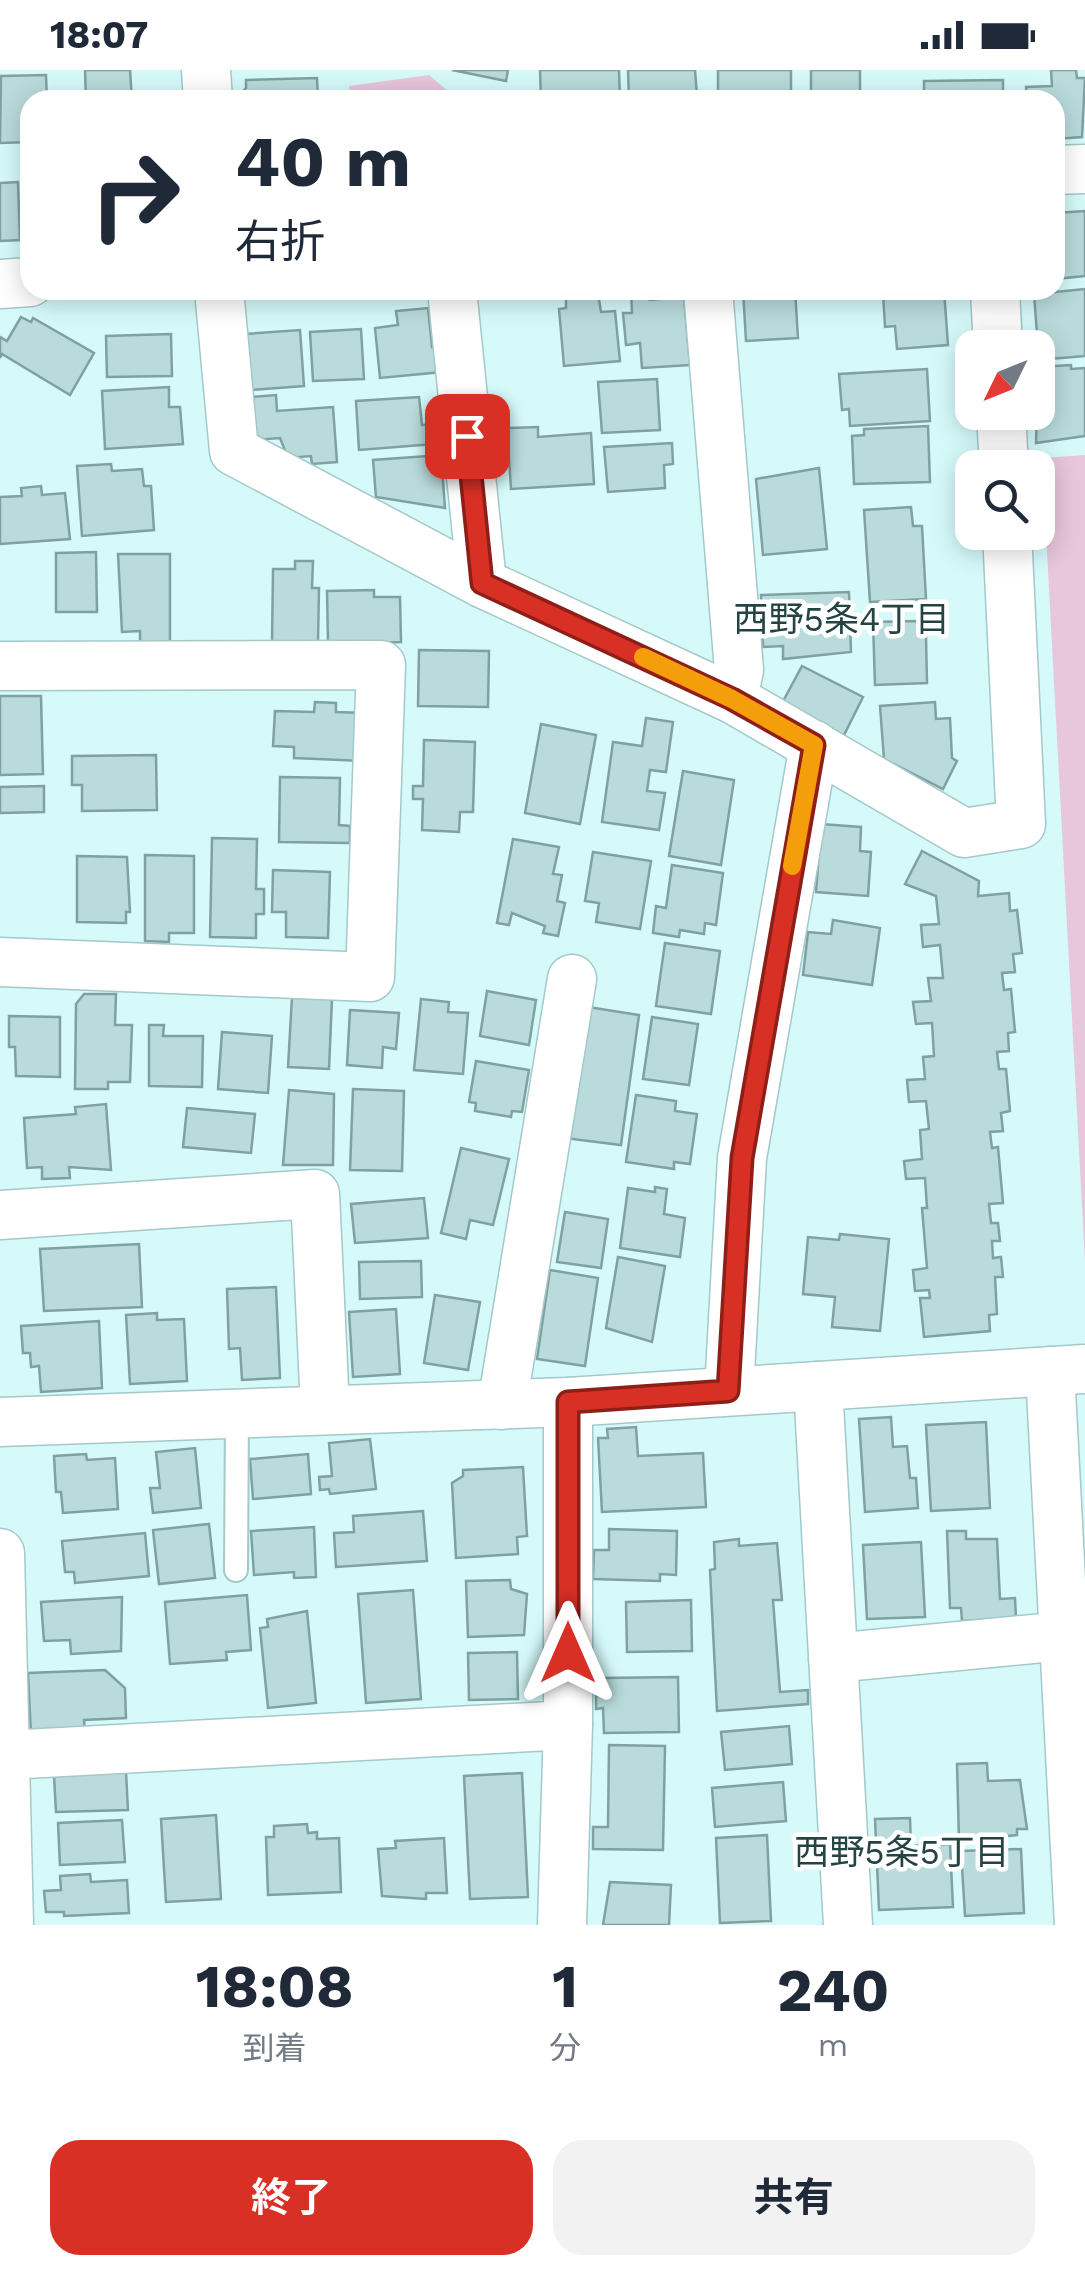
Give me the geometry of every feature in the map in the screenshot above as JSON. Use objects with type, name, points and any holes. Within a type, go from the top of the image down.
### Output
[{"type":"street","points":[[221,300],[234,451],[482,583],[732,699],[964,832],[1021,824],[1008,550]]},
{"type":"street","points":[[453,300],[482,583]]},
{"type":"street","points":[[709,300],[739,670],[732,699]]},
{"type":"street","points":[[996,300],[997,330]]},
{"type":"street","points":[[0,666],[381,664],[370,977],[0,962]]},
{"type":"street","points":[[728,1391],[742,1158],[814,745]]},
{"type":"street","points":[[502,1404],[572,979]]},
{"type":"street","points":[[0,1215],[315,1194],[325,1408]]},
{"type":"street","points":[[0,1422],[568,1402],[1067,1370],[1081,1875],[1079,1925]]},
{"type":"street","points":[[818,1386],[848,1925]]},
{"type":"street","points":[[562,1925],[568,1725],[568,1402]]},
{"type":"street","points":[[0,1553],[8,1925]]},
{"type":"street","points":[[833,1658],[1074,1635]]},
{"type":"street","points":[[6,1755],[568,1725]]},
{"type":"lane","points":[[236,1570],[237,1411]]},
{"type":"shaded area","points":[[429,75],[446,90],[349,90],[349,86]]},
{"type":"shaded area","points":[[1085,455],[1085,1262],[1047,550],[1055,550],[1055,457]]},
{"type":"building","points":[[85,70],[130,70],[131,90],[86,90]]},
{"type":"building","points":[[452,70],[508,70],[506,81]]},
{"type":"building","points":[[540,70],[619,70],[620,90],[541,90]]},
{"type":"building","points":[[628,70],[695,70],[697,90],[629,90]]},
{"type":"building","points":[[718,70],[791,70],[791,90],[718,90]]},
{"type":"building","points":[[811,70],[860,70],[860,90],[811,90]]},
{"type":"building","points":[[1051,70],[1076,70],[1077,78],[1085,78],[1082,137],[1065,138],[1065,90],[1026,90],[1052,86]]},
{"type":"building","points":[[46,75],[47,90],[20,90],[20,142],[0,143],[1,76]]},
{"type":"building","points":[[317,78],[318,90],[244,90],[246,80]]},
{"type":"building","points":[[1003,80],[1003,90],[924,90],[924,81]]},
{"type":"building","points":[[18,182],[20,240],[0,241],[0,183]]},
{"type":"building","points":[[1085,211],[1085,276],[1065,278],[1065,212]]},
{"type":"building","points":[[1085,289],[1085,356],[1055,359],[1055,330],[1037,330],[1034,300],[1065,300],[1065,291]]},
{"type":"building","points":[[566,300],[599,300],[601,312],[615,311],[620,361],[564,366],[559,309],[566,308]]},
{"type":"building","points":[[631,300],[684,300],[690,365],[642,368],[640,343],[626,345],[623,313],[632,313]]},
{"type":"building","points":[[744,300],[796,300],[798,338],[746,341]]},
{"type":"building","points":[[883,300],[945,300],[948,345],[897,349],[895,326],[885,327]]},
{"type":"building","points":[[428,308],[432,347],[440,346],[442,372],[380,378],[375,328],[398,325],[396,311]]},
{"type":"building","points":[[21,317],[31,322],[33,318],[94,353],[70,395],[2,354],[0,358],[0,337],[7,341]]},
{"type":"building","points":[[361,329],[364,379],[313,381],[310,332]]},
{"type":"building","points":[[300,330],[304,386],[249,390],[245,334]]},
{"type":"building","points":[[171,334],[172,376],[107,377],[106,336]]},
{"type":"building","points":[[1055,366],[1085,368],[1085,436],[1036,443],[1036,430],[1055,430]]},
{"type":"building","points":[[927,369],[930,421],[850,426],[849,409],[842,410],[839,374]]},
{"type":"building","points":[[657,379],[660,430],[602,433],[598,382]]},
{"type":"building","points":[[169,387],[169,407],[180,407],[183,444],[105,449],[102,391]]},
{"type":"building","points":[[276,395],[277,411],[333,407],[337,462],[312,464],[311,456],[288,458],[280,438],[255,440],[252,397]]},
{"type":"building","points":[[419,397],[422,425],[445,424],[447,443],[359,450],[356,401]]},
{"type":"building","points":[[928,426],[930,482],[854,484],[852,436],[864,435],[864,429]]},
{"type":"building","points":[[538,427],[538,437],[591,433],[594,484],[511,489],[507,428]]},
{"type":"building","points":[[672,443],[673,464],[664,465],[665,488],[608,492],[604,447]]},
{"type":"building","points":[[441,455],[445,508],[376,497],[373,460]]},
{"type":"building","points":[[111,464],[112,471],[142,469],[144,486],[151,486],[154,530],[82,536],[77,466]]},
{"type":"building","points":[[819,468],[827,549],[763,555],[756,479]]},
{"type":"building","points":[[41,486],[42,495],[65,493],[70,539],[0,544],[0,497],[22,496],[21,488]]},
{"type":"building","points":[[911,507],[913,526],[922,526],[926,599],[870,602],[864,510]]},
{"type":"building","points":[[96,552],[97,612],[56,612],[56,553]]},
{"type":"building","points":[[118,554],[170,554],[170,643],[140,642],[140,631],[122,632]]},
{"type":"building","points":[[295,561],[313,561],[312,588],[319,588],[318,642],[272,642],[273,569],[295,569]]},
{"type":"building","points":[[374,590],[374,597],[400,597],[401,642],[328,644],[327,591]]},
{"type":"building","points":[[849,592],[851,652],[783,659],[783,646],[763,647],[761,595]]},
{"type":"building","points":[[918,621],[919,637],[926,637],[927,683],[875,685],[873,622]]},
{"type":"building","points":[[419,650],[489,651],[488,707],[418,706]]},
{"type":"building","points":[[802,666],[863,697],[842,739],[780,707]]},
{"type":"building","points":[[0,696],[41,696],[43,774],[0,775]]},
{"type":"building","points":[[315,702],[336,703],[336,712],[365,713],[363,761],[294,758],[294,747],[273,746],[275,711],[314,712]]},
{"type":"building","points":[[935,702],[936,719],[950,718],[952,758],[957,761],[943,789],[884,759],[880,706]]},
{"type":"building","points":[[646,718],[673,722],[666,772],[650,770],[647,791],[665,793],[659,830],[602,822],[613,742],[642,746]]},
{"type":"building","points":[[541,724],[596,735],[580,824],[525,813]]},
{"type":"building","points":[[424,740],[475,742],[473,812],[460,812],[459,832],[422,830],[423,799],[413,799],[413,786],[423,786]]},
{"type":"building","points":[[156,755],[157,810],[82,811],[82,785],[72,785],[72,756]]},
{"type":"building","points":[[683,771],[734,780],[721,865],[669,856]]},
{"type":"building","points":[[280,777],[340,778],[339,825],[350,826],[350,843],[279,842]]},
{"type":"building","points":[[44,786],[44,812],[0,813],[0,787]]},
{"type":"building","points":[[821,824],[861,827],[860,851],[871,852],[868,896],[816,892]]},
{"type":"building","points":[[212,838],[257,839],[256,889],[264,889],[264,914],[256,914],[256,938],[210,937]]},
{"type":"building","points":[[513,839],[559,847],[553,874],[562,875],[557,901],[565,903],[558,936],[543,933],[545,926],[512,913],[509,925],[497,923]]},
{"type":"building","points":[[922,851],[979,881],[978,896],[1009,893],[1010,911],[1017,910],[1022,953],[1013,954],[1015,972],[1002,973],[1004,990],[1011,989],[1015,1032],[1008,1033],[1009,1051],[997,1052],[999,1069],[1006,1069],[1010,1111],[1001,1113],[1003,1131],[990,1132],[992,1148],[998,1147],[1003,1203],[989,1204],[991,1223],[998,1223],[1000,1241],[992,1241],[993,1258],[1001,1257],[1003,1277],[995,1277],[997,1314],[989,1315],[990,1331],[924,1337],[920,1298],[930,1298],[929,1290],[915,1291],[913,1270],[927,1268],[922,1208],[927,1208],[925,1178],[906,1179],[904,1161],[922,1159],[920,1130],[929,1129],[926,1101],[909,1102],[907,1080],[925,1079],[923,1057],[934,1056],[932,1023],[916,1024],[913,1002],[931,1001],[928,978],[943,978],[940,945],[923,947],[921,925],[939,924],[936,896],[905,884]]},
{"type":"building","points":[[593,852],[651,861],[640,929],[596,922],[599,903],[585,901]]},
{"type":"building","points":[[145,855],[194,856],[194,933],[169,933],[169,942],[145,941]]},
{"type":"building","points":[[77,856],[127,857],[130,912],[126,912],[126,923],[77,922]]},
{"type":"building","points":[[672,865],[723,873],[716,925],[705,923],[704,934],[680,930],[679,937],[653,933],[656,906],[666,908]]},
{"type":"building","points":[[273,870],[330,872],[328,938],[286,937],[286,912],[272,912]]},
{"type":"building","points":[[833,920],[880,928],[872,985],[803,975],[808,932],[831,934]]},
{"type":"building","points":[[665,943],[720,951],[711,1014],[656,1006]]},
{"type":"building","points":[[487,991],[536,1000],[529,1045],[480,1036]]},
{"type":"building","points":[[84,994],[116,994],[115,1025],[132,1025],[130,1082],[108,1082],[108,1089],[75,1089],[76,1004]]},
{"type":"building","points":[[292,997],[332,999],[329,1069],[288,1067]]},
{"type":"building","points":[[421,999],[449,1002],[448,1012],[468,1013],[463,1074],[414,1070]]},
{"type":"building","points":[[582,1006],[639,1015],[621,1145],[564,1138]]},
{"type":"building","points":[[350,1010],[399,1013],[396,1049],[383,1047],[382,1068],[347,1065]]},
{"type":"building","points":[[9,1016],[60,1017],[60,1077],[16,1076],[15,1047],[9,1047]]},
{"type":"building","points":[[652,1017],[698,1024],[689,1085],[643,1079]]},
{"type":"building","points":[[149,1025],[164,1025],[163,1036],[203,1036],[202,1087],[149,1086]]},
{"type":"building","points":[[222,1032],[272,1036],[268,1093],[218,1089]]},
{"type":"building","points":[[476,1061],[529,1070],[522,1112],[512,1111],[511,1117],[475,1111],[476,1103],[469,1102]]},
{"type":"building","points":[[353,1089],[404,1091],[402,1171],[350,1170]]},
{"type":"building","points":[[289,1090],[334,1094],[333,1165],[283,1165]]},
{"type":"building","points":[[636,1095],[676,1101],[675,1111],[697,1114],[690,1164],[674,1162],[674,1169],[626,1162]]},
{"type":"building","points":[[106,1104],[111,1170],[69,1167],[70,1178],[42,1179],[42,1167],[27,1168],[24,1118],[76,1114],[75,1107]]},
{"type":"building","points":[[187,1108],[255,1114],[251,1153],[183,1147]]},
{"type":"building","points":[[461,1148],[509,1159],[493,1225],[470,1220],[466,1239],[441,1233]]},
{"type":"building","points":[[655,1187],[667,1189],[664,1214],[685,1218],[680,1257],[620,1248],[628,1188],[655,1192]]},
{"type":"building","points":[[424,1198],[428,1238],[355,1243],[351,1204]]},
{"type":"building","points":[[565,1212],[608,1219],[601,1268],[557,1262]]},
{"type":"building","points":[[840,1234],[889,1239],[880,1331],[832,1327],[835,1297],[803,1294],[808,1237],[839,1240]]},
{"type":"building","points":[[139,1244],[142,1307],[44,1311],[40,1249]]},
{"type":"building","points":[[618,1257],[665,1266],[652,1342],[606,1328]]},
{"type":"building","points":[[421,1261],[422,1297],[360,1299],[359,1262]]},
{"type":"building","points":[[550,1270],[598,1278],[585,1366],[537,1359]]},
{"type":"building","points":[[276,1287],[280,1378],[242,1380],[240,1348],[229,1349],[227,1289]]},
{"type":"building","points":[[435,1295],[480,1302],[468,1370],[424,1363]]},
{"type":"building","points":[[396,1309],[400,1374],[353,1377],[349,1312]]},
{"type":"building","points":[[157,1313],[157,1320],[184,1319],[187,1381],[130,1384],[126,1315]]},
{"type":"building","points":[[99,1321],[102,1388],[41,1392],[39,1366],[31,1367],[30,1353],[23,1353],[21,1326]]},
{"type":"building","points":[[891,1417],[893,1447],[907,1446],[910,1478],[916,1478],[918,1508],[865,1512],[859,1419]]},
{"type":"building","points":[[986,1422],[990,1508],[931,1511],[926,1425]]},
{"type":"building","points":[[636,1427],[638,1456],[703,1453],[706,1507],[602,1512],[598,1438],[608,1438],[607,1429]]},
{"type":"building","points":[[370,1439],[376,1489],[330,1494],[329,1489],[320,1490],[319,1477],[332,1476],[329,1443]]},
{"type":"building","points":[[195,1448],[201,1508],[153,1513],[150,1488],[160,1488],[156,1452]]},
{"type":"building","points":[[86,1454],[87,1460],[115,1458],[118,1509],[63,1513],[61,1492],[56,1492],[54,1456]]},
{"type":"building","points":[[308,1454],[311,1494],[253,1499],[250,1459]]},
{"type":"building","points":[[523,1467],[527,1536],[517,1537],[518,1554],[456,1558],[452,1483],[463,1476],[463,1470]]},
{"type":"building","points":[[423,1511],[427,1561],[336,1567],[334,1533],[354,1532],[353,1516]]},
{"type":"building","points":[[209,1524],[215,1578],[159,1584],[153,1530]]},
{"type":"building","points":[[314,1527],[316,1577],[294,1578],[294,1572],[254,1575],[251,1531]]},
{"type":"building","points":[[609,1529],[677,1531],[676,1575],[660,1574],[660,1581],[593,1579],[594,1550],[609,1550]]},
{"type":"building","points":[[947,1531],[966,1531],[966,1539],[997,1539],[1000,1599],[1015,1598],[1016,1618],[962,1621],[961,1608],[950,1608]]},
{"type":"building","points":[[145,1533],[149,1576],[75,1583],[74,1572],[65,1572],[62,1541]]},
{"type":"building","points":[[739,1539],[739,1546],[777,1543],[782,1600],[773,1600],[780,1692],[808,1690],[808,1704],[717,1711],[710,1570],[715,1569],[714,1542]]},
{"type":"building","points":[[921,1542],[925,1617],[867,1619],[863,1545]]},
{"type":"building","points":[[510,1580],[511,1589],[527,1594],[524,1635],[468,1637],[466,1581]]},
{"type":"building","points":[[413,1590],[421,1699],[366,1703],[358,1594]]},
{"type":"building","points":[[247,1595],[251,1650],[226,1652],[227,1660],[170,1664],[165,1602]]},
{"type":"building","points":[[122,1597],[121,1651],[71,1654],[70,1640],[44,1641],[41,1602]]},
{"type":"building","points":[[691,1600],[692,1651],[627,1652],[626,1602]]},
{"type":"building","points":[[307,1611],[316,1703],[268,1708],[260,1628],[268,1627],[267,1619]]},
{"type":"building","points":[[517,1652],[518,1699],[469,1700],[468,1653]]},
{"type":"building","points":[[105,1670],[125,1688],[126,1718],[84,1720],[85,1732],[31,1734],[28,1673]]},
{"type":"building","points":[[678,1677],[679,1732],[604,1733],[603,1708],[596,1709],[596,1695],[602,1696],[602,1678]]},
{"type":"building","points":[[789,1726],[792,1764],[725,1770],[721,1732]]},
{"type":"building","points":[[609,1745],[665,1746],[663,1850],[593,1849],[593,1827],[608,1827]]},
{"type":"building","points":[[987,1763],[988,1781],[1020,1780],[1027,1829],[1017,1829],[1017,1835],[959,1841],[957,1764]]},
{"type":"building","points":[[126,1772],[128,1810],[56,1812],[54,1776]]},
{"type":"building","points":[[522,1773],[528,1897],[470,1899],[464,1776]]},
{"type":"building","points":[[783,1782],[786,1821],[715,1827],[712,1788]]},
{"type":"building","points":[[216,1815],[221,1899],[166,1902],[161,1819]]},
{"type":"building","points":[[910,1818],[911,1846],[950,1844],[953,1907],[879,1910],[875,1819]]},
{"type":"building","points":[[122,1820],[125,1862],[60,1865],[58,1823]]},
{"type":"building","points":[[307,1824],[308,1833],[317,1832],[317,1839],[339,1838],[341,1892],[268,1895],[266,1837],[274,1837],[274,1826]]},
{"type":"building","points":[[767,1835],[771,1921],[720,1923],[716,1838]]},
{"type":"building","points":[[444,1838],[447,1893],[426,1893],[426,1899],[382,1896],[378,1849],[396,1848],[395,1841]]},
{"type":"building","points":[[1021,1849],[1024,1913],[965,1916],[961,1851]]},
{"type":"building","points":[[90,1874],[91,1882],[127,1880],[129,1913],[64,1916],[64,1912],[46,1912],[44,1891],[61,1890],[60,1876]]},
{"type":"building","points":[[610,1882],[671,1885],[669,1925],[603,1925]]},
{"type":"slow traffic","points":[[643,657],[732,699],[814,745],[792,866]]},
{"type":"district","name":"西野5条4丁目","points":[[842,619]]},
{"type":"district","name":"西野5条5丁目","points":[[902,1852]]},
{"type":"route","points":[[467,436],[482,583],[732,699],[814,745],[742,1158],[728,1391],[568,1402],[568,1653]]}]
